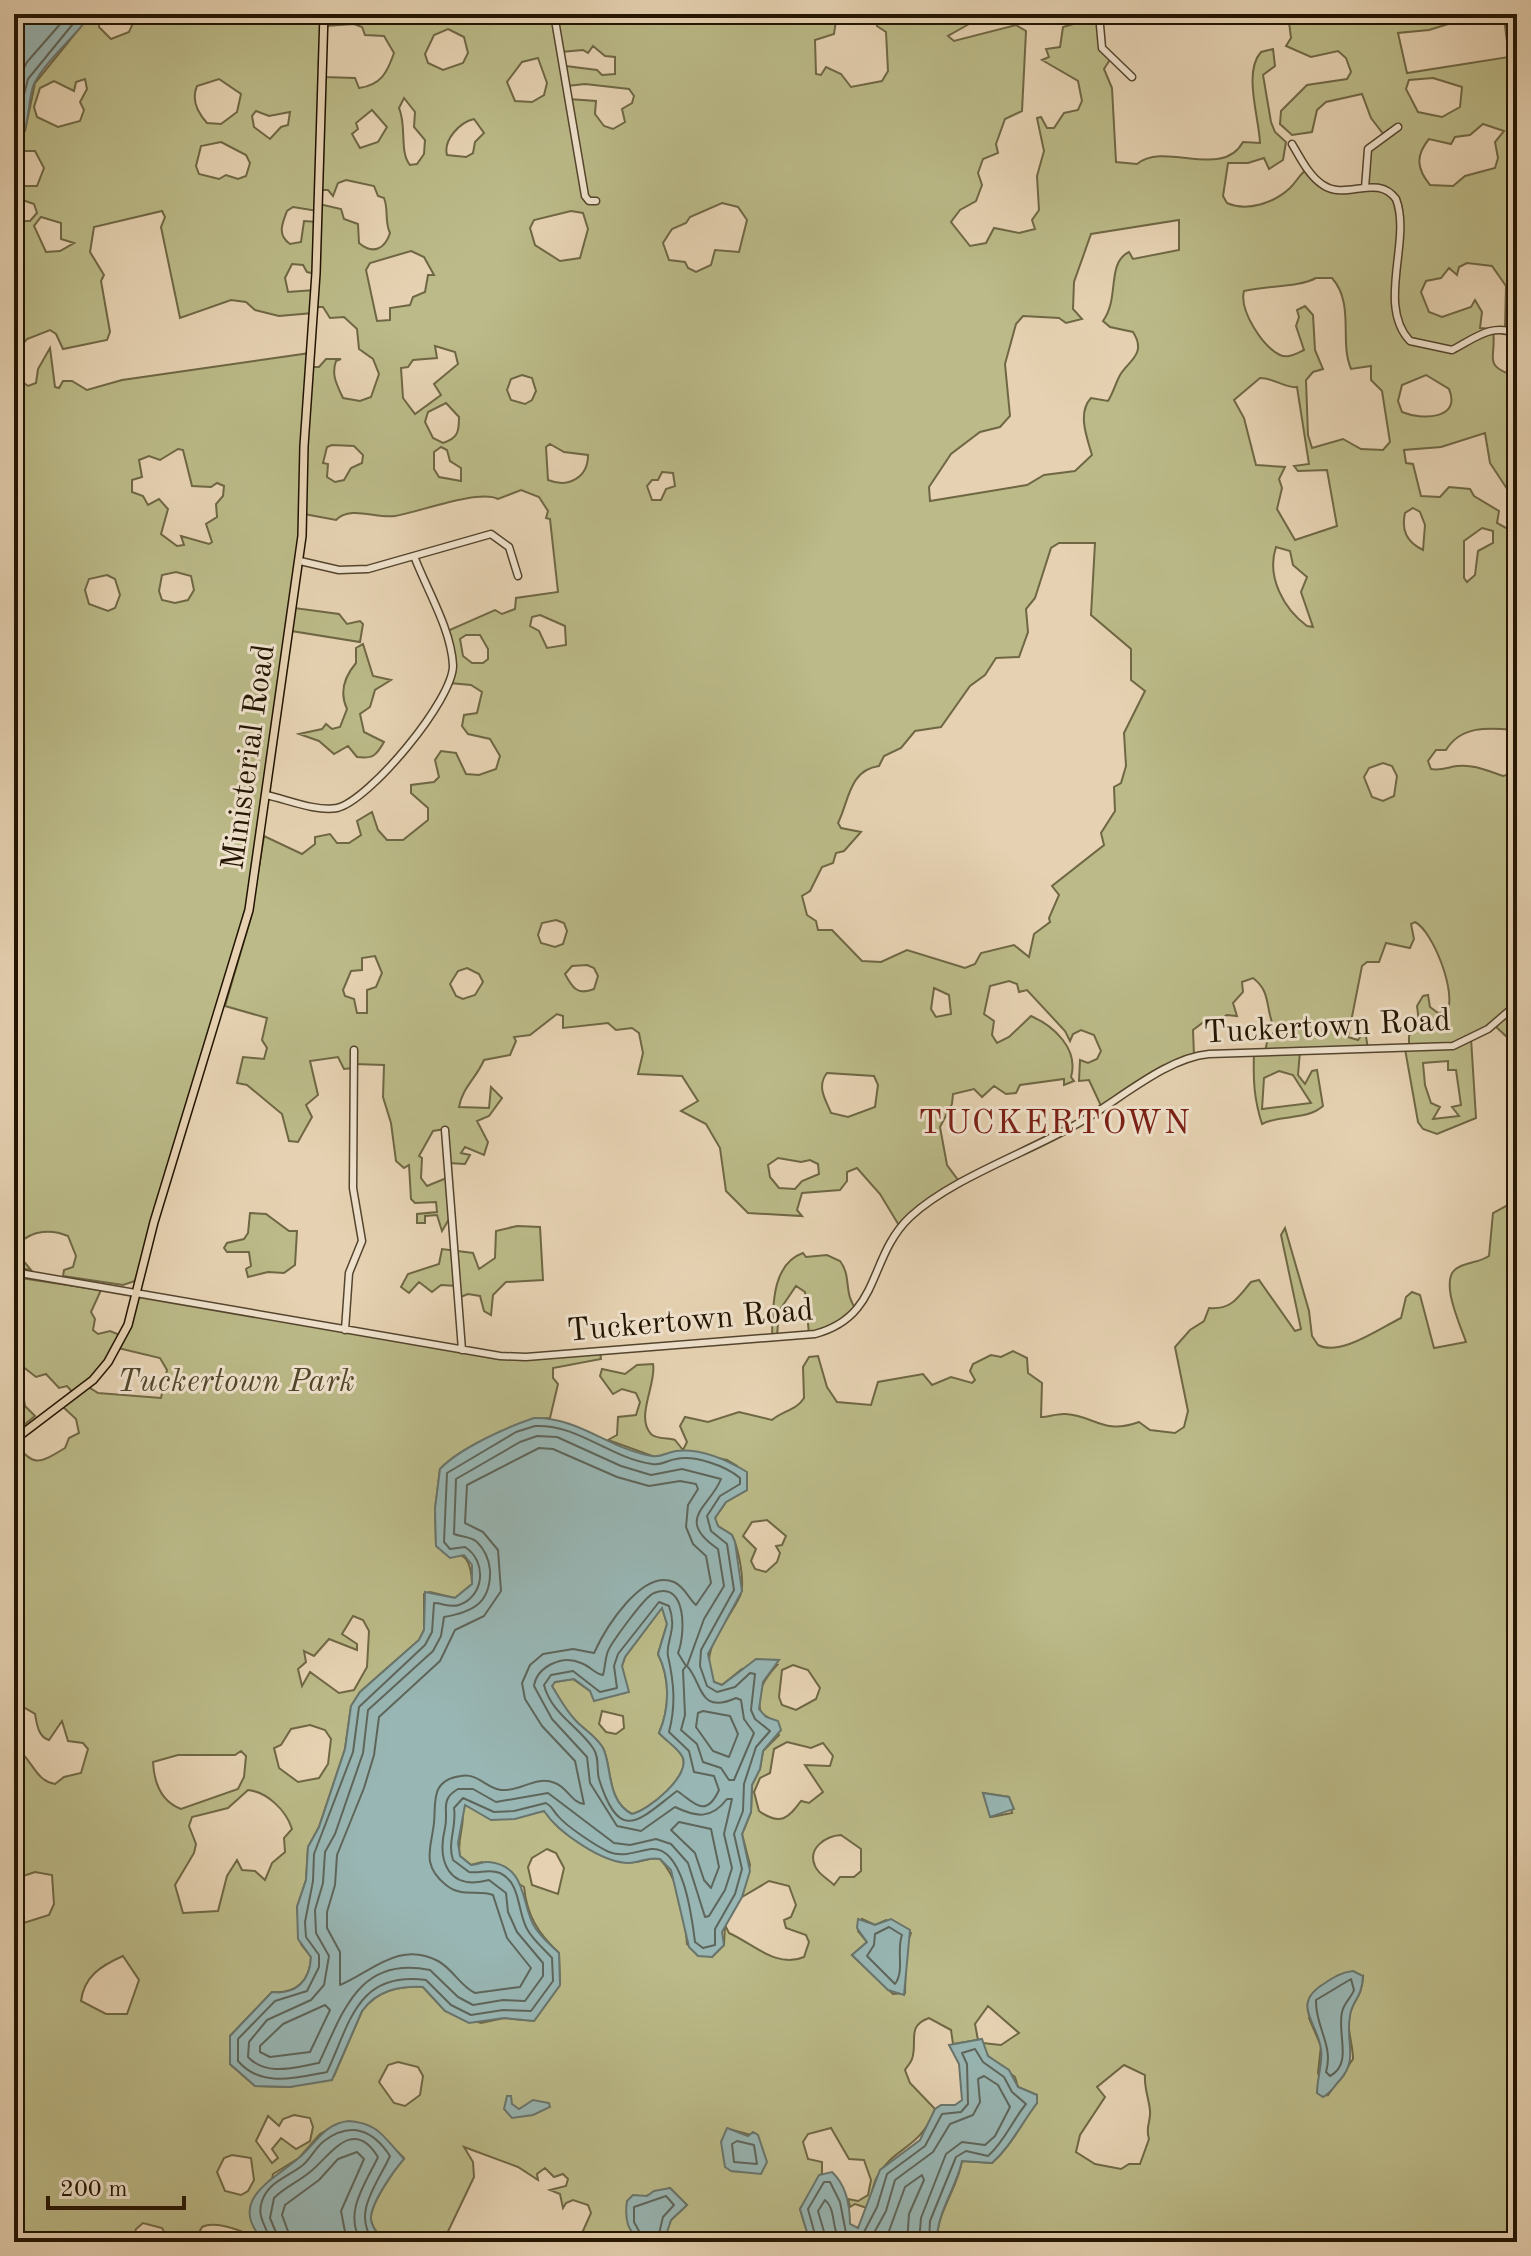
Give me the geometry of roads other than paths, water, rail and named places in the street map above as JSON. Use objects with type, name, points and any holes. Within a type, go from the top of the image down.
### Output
[{"type":"main road","name":"Ministerial Road","points":[[14,1440],[80,1392],[104,1369],[128,1325],[178,1139],[244,931],[300,561],[316,273],[324,14]]},
{"type":"street","points":[[554,14],[585,196],[589,201],[596,201]]},
{"type":"street","points":[[1099,14],[1102,48],[1132,77]]},
{"type":"street","points":[[1365,188],[1368,149],[1398,127]]},
{"type":"street","points":[[1292,144],[1322,185],[1332,189],[1386,189],[1398,202],[1398,274],[1394,304],[1410,341],[1452,350],[1484,331],[1505,330],[1517,334]]},
{"type":"street","points":[[300,561],[339,570],[358,570],[491,534],[501,538],[509,547],[518,576]]},
{"type":"street","points":[[266,795],[320,807],[346,805],[390,765],[432,717],[451,680],[451,655],[414,556]]},
{"type":"street","name":"Tuckertown Road","points":[[14,1272],[462,1350],[526,1357],[797,1337],[833,1329],[860,1308],[890,1242],[915,1213],[1080,1123],[1181,1061],[1209,1054],[1453,1046],[1488,1029],[1517,1004]]},
{"type":"street","points":[[345,1330],[349,1273],[362,1241],[353,1188],[354,1050]]},
{"type":"street","points":[[445,1130],[462,1350]]},
{"type":"water","points":[[14,14],[91,14],[39,75],[34,84],[24,132],[14,143]]},
{"type":"water","points":[[534,1418],[550,1419],[580,1428],[636,1452],[652,1456],[676,1451],[704,1453],[747,1472],[747,1490],[726,1502],[715,1518],[718,1526],[732,1535],[735,1542],[742,1591],[708,1654],[714,1682],[722,1685],[756,1659],[779,1660],[763,1682],[759,1709],[766,1717],[778,1721],[781,1730],[763,1751],[760,1769],[752,1785],[751,1812],[742,1834],[750,1871],[742,1897],[722,1932],[724,1945],[712,1957],[698,1956],[689,1947],[671,1870],[660,1859],[629,1863],[606,1858],[570,1837],[544,1811],[515,1819],[491,1820],[465,1805],[458,1843],[460,1856],[471,1865],[489,1862],[510,1870],[520,1886],[535,1928],[559,1953],[560,1985],[537,2017],[534,2021],[504,2018],[469,2023],[445,2011],[423,1987],[405,1987],[374,1998],[362,2011],[332,2080],[290,2087],[255,2086],[230,2064],[230,2036],[272,1992],[295,1989],[308,1973],[311,1957],[298,1939],[297,1907],[306,1880],[308,1847],[319,1827],[345,1749],[351,1706],[360,1692],[419,1640],[424,1630],[425,1592],[455,1598],[472,1584],[472,1565],[464,1555],[450,1558],[436,1546],[435,1509],[440,1469],[471,1446]],"holes":[[[662,1608],[667,1624],[658,1654],[665,1673],[667,1693],[659,1733],[680,1753],[684,1764],[667,1791],[632,1814],[618,1801],[614,1792],[603,1748],[570,1714],[552,1686],[555,1682],[574,1679],[590,1691],[594,1701],[629,1692],[622,1666],[625,1657]]]},
{"type":"water","points":[[983,1793],[1009,1797],[1014,1809],[990,1817]]},
{"type":"water","points":[[858,1919],[875,1925],[891,1919],[910,1930],[904,1995],[888,1990],[852,1955],[867,1942],[857,1928]]},
{"type":"water","points":[[1353,1971],[1363,1976],[1361,1990],[1350,2016],[1349,2065],[1340,2080],[1323,2097],[1317,2093],[1321,2049],[1307,2006],[1315,1991],[1332,1979]]},
{"type":"water","points":[[982,2039],[988,2056],[1009,2070],[1018,2087],[1037,2095],[1037,2103],[992,2163],[962,2161],[943,2211],[937,2242],[810,2242],[800,2209],[819,2175],[832,2172],[837,2177],[846,2196],[850,2224],[858,2228],[880,2170],[920,2140],[935,2109],[941,2105],[955,2105],[962,2100],[959,2064],[949,2045]]},
{"type":"water","points":[[507,2096],[511,2096],[512,2104],[519,2109],[533,2100],[549,2103],[550,2107],[533,2115],[512,2118],[504,2109]]},
{"type":"water","points":[[349,2121],[375,2129],[404,2159],[383,2188],[371,2213],[373,2226],[385,2242],[265,2242],[254,2227],[250,2214],[258,2192],[328,2129]]},
{"type":"water","points":[[727,2128],[748,2136],[753,2132],[758,2135],[767,2162],[761,2174],[731,2171],[725,2167],[721,2142]]},
{"type":"water","points":[[670,2188],[687,2205],[671,2220],[664,2241],[638,2238],[629,2227],[627,2201],[633,2195],[647,2196],[654,2191]]},
{"type":"district","name":"TUCKERTOWN","points":[[1055,1121]]},
{"type":"park label","name":"Tuckertown Park","points":[[236,1380]]}]
